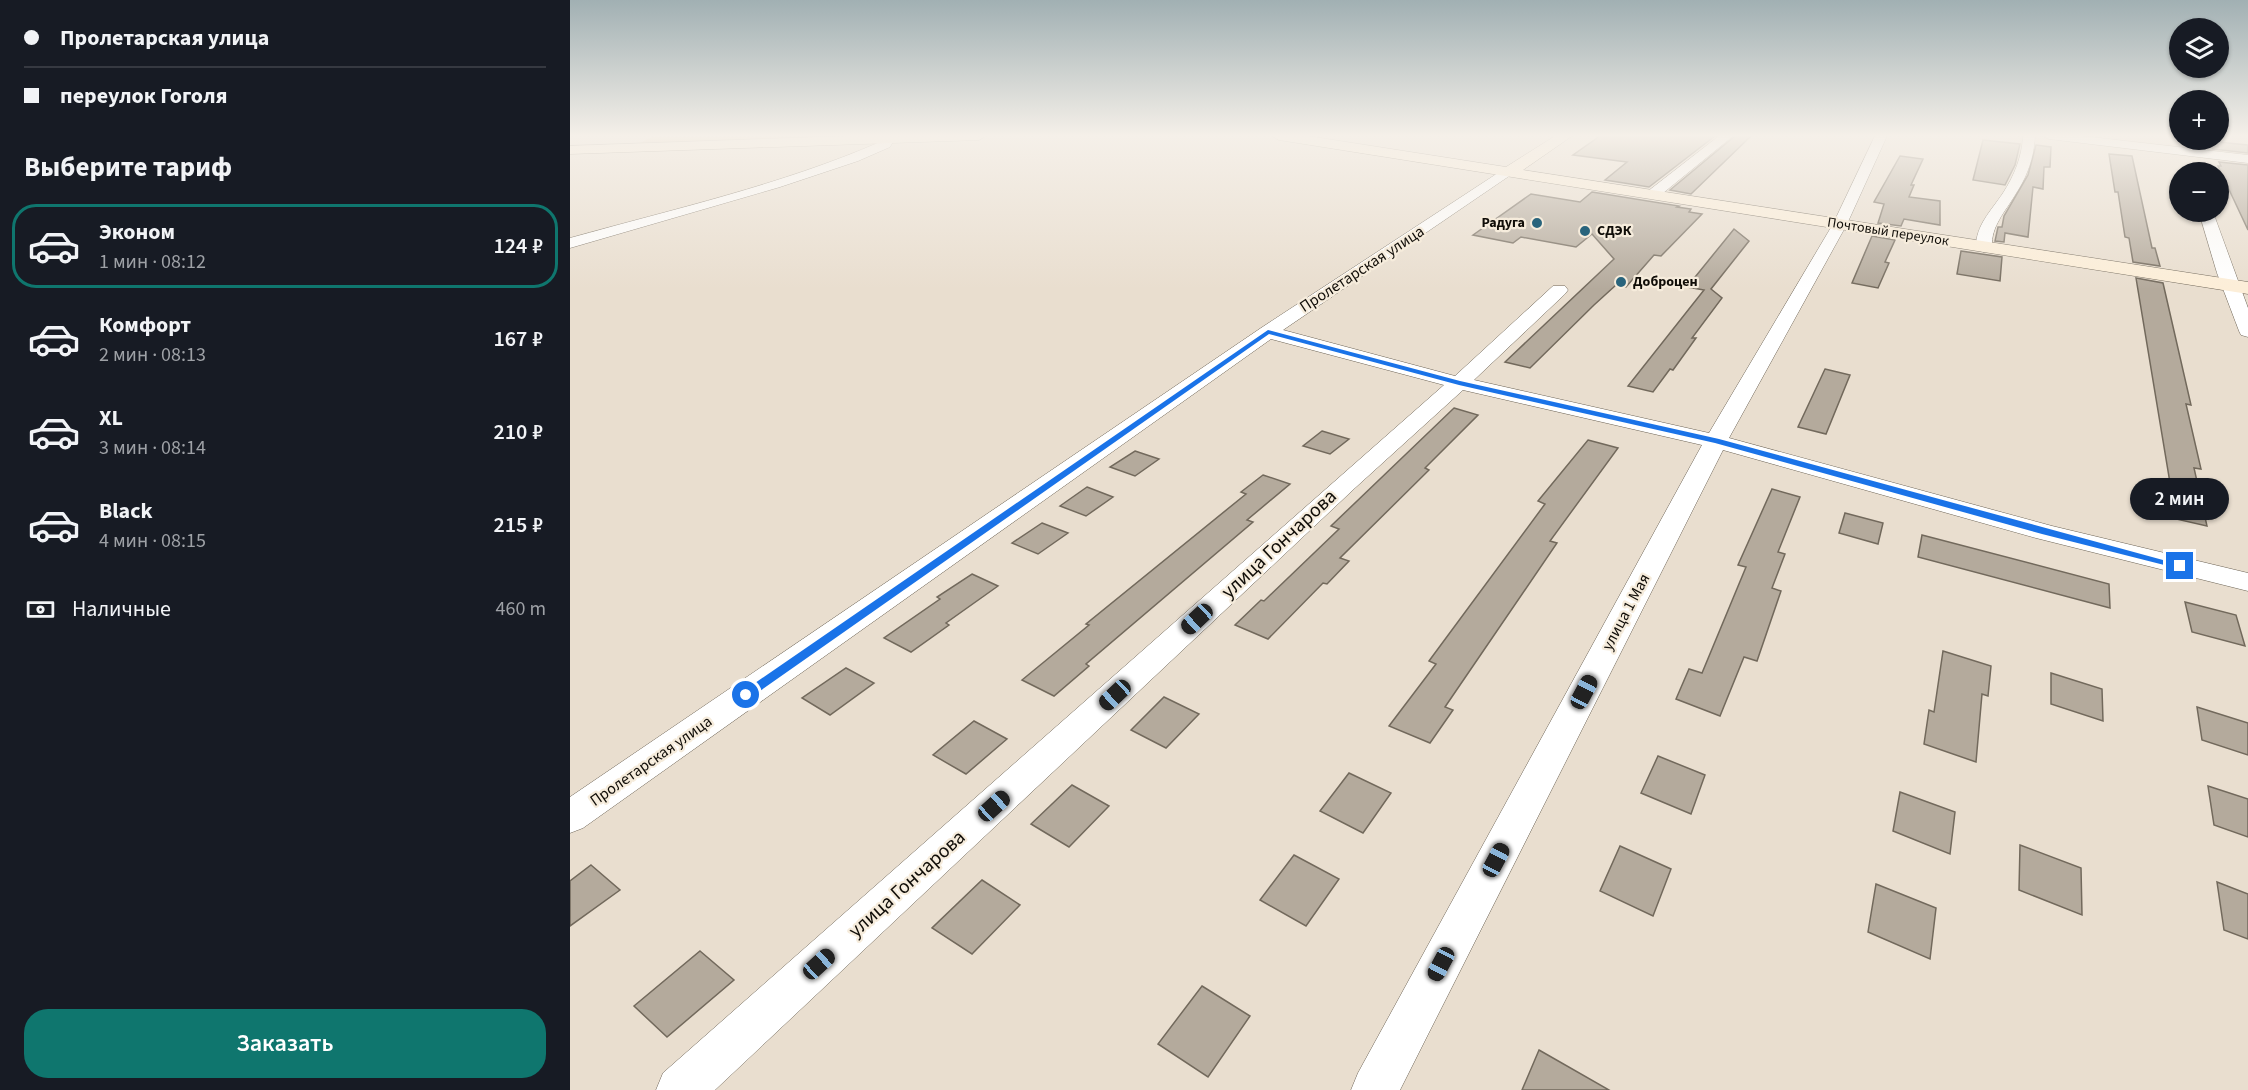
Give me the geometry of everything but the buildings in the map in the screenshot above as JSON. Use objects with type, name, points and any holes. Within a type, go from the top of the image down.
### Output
[{"type":"main road","name":"Почтовый переулок","points":[[1601,187],[2240,287]]},
{"type":"street","points":[[570,243],[765,187]]},
{"type":"street","name":"Пролетарская улица","points":[[570,817],[1268,332],[1487,187]]},
{"type":"street","points":[[1652,195],[1662,187]]},
{"type":"street","name":"улица 1 Мая","points":[[1376,1090],[1716,441],[1840,224],[1857,187]]},
{"type":"street","points":[[1984,247],[1986,226],[2011,187]]},
{"type":"street","points":[[2211,222],[2240,287],[2248,331]]},
{"type":"street","name":"улица Гончарова","points":[[680,1090],[1559,290]]},
{"type":"street","points":[[1268,332],[1459,383],[1716,441],[2045,532],[2248,582]]},
{"type":"place","name":"Радуга","points":[[1537,223]]},
{"type":"place","name":"СДЭК","points":[[1585,231]]},
{"type":"place","name":"Доброцен","points":[[1621,282]]},
{"type":"route","points":[[746,695],[1268,332],[1459,383],[1716,441],[2045,532],[2180,566]]}]
